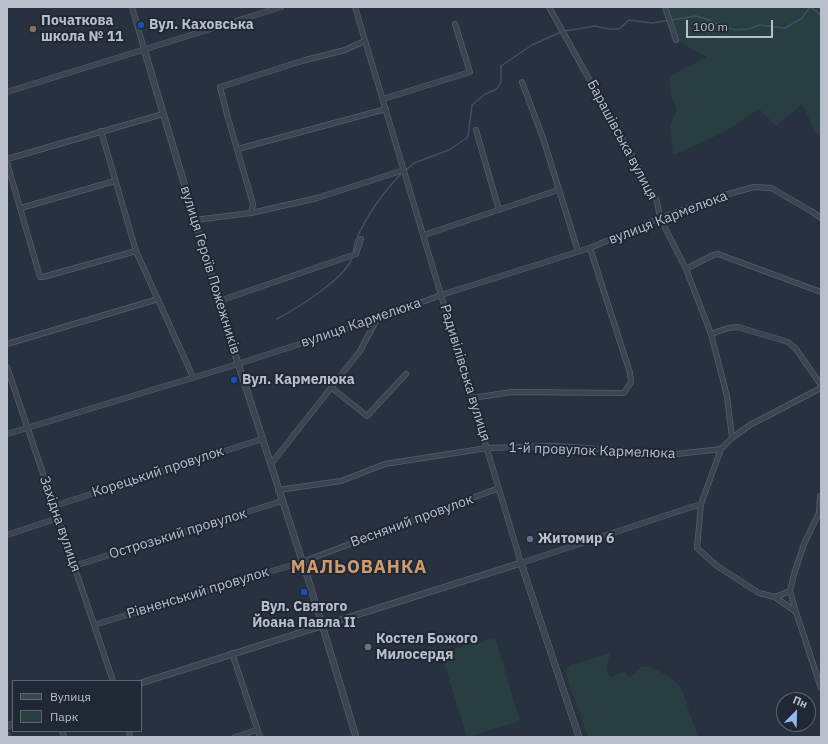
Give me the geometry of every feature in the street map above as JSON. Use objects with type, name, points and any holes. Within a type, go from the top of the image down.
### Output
[{"type":"street","name":"вулиця Героїв Пожежників","points":[[132,7],[238,364],[322,625],[356,737]]},
{"type":"street","points":[[7,92],[281,7]]},
{"type":"street","name":"Радивілівська вулиця","points":[[355,7],[521,563],[579,737]]},
{"type":"street","name":"Барашівська вулиця","points":[[549,7],[657,201],[660,218],[686,268],[711,334],[727,396],[732,438]]},
{"type":"street","points":[[665,7],[676,40]]},
{"type":"street","points":[[383,99],[470,72],[455,24]]},
{"type":"street","points":[[251,213],[253,204],[220,87],[302,61],[345,50],[365,41]]},
{"type":"street","points":[[522,82],[544,138],[558,190],[578,251]]},
{"type":"street","points":[[238,149],[386,109]]},
{"type":"street","points":[[7,159],[163,114]]},
{"type":"street","points":[[476,130],[499,210]]},
{"type":"street","points":[[101,131],[136,251],[193,377]]},
{"type":"street","points":[[7,164],[21,208],[39,275],[42,277],[136,251]]},
{"type":"street","points":[[195,220],[251,213],[317,198],[404,170]]},
{"type":"street","points":[[21,208],[115,181]]},
{"type":"street","name":"вулиця Кармелюка","points":[[7,434],[238,364],[377,319],[441,295],[590,248],[660,218],[721,196],[754,187],[771,188],[811,210],[821,218]]},
{"type":"street","points":[[424,235],[558,190]]},
{"type":"street","points":[[219,301],[356,254],[362,239]]},
{"type":"street","points":[[472,398],[512,392],[624,392],[631,382],[630,373],[590,248]]},
{"type":"street","points":[[686,268],[718,254],[821,292]]},
{"type":"street","points":[[7,344],[158,299]]},
{"type":"street","points":[[270,464],[332,388],[360,350],[377,319]]},
{"type":"street","points":[[711,334],[728,328],[738,327],[788,342],[796,349],[821,387],[750,426],[732,438],[721,449],[701,504],[697,548],[717,566],[759,593],[775,597],[796,612]]},
{"type":"street","name":"Західна вулиця","points":[[7,367],[113,680]]},
{"type":"street","points":[[332,388],[367,416],[406,374]]},
{"type":"street","name":"Корецький провулок","points":[[54,506],[262,439]]},
{"type":"street","name":"1-й провулок Кармелюка","points":[[278,490],[341,481],[385,464],[487,448],[556,446],[677,454],[721,449]]},
{"type":"street","name":"Весняний провулок","points":[[302,562],[499,488]]},
{"type":"street","points":[[820,496],[819,513],[804,544],[790,591],[796,612],[819,674],[821,688]]},
{"type":"street","name":"Острозький провулок","points":[[74,566],[282,501]]},
{"type":"street","points":[[142,683],[521,563],[701,504]]},
{"type":"street","points":[[7,535],[58,518]]},
{"type":"street","name":"Рівненський провулок","points":[[94,625],[302,562]]},
{"type":"street","points":[[775,597],[790,591]]},
{"type":"street","points":[[232,653],[260,737]]},
{"type":"street","points":[[235,737],[258,730]]},
{"type":"green space","points":[[665,7],[821,7],[821,137],[816,134],[802,104],[776,126],[759,109],[725,132],[673,155],[670,126],[677,109],[671,96],[669,76],[707,57],[676,40]]},
{"type":"green space","points":[[495,637],[520,721],[467,737],[441,653]]},
{"type":"green space","points":[[610,653],[607,667],[610,677],[625,672],[630,678],[641,667],[650,667],[667,675],[681,687],[698,737],[588,737],[565,671],[570,665]]},
{"type":"waterway","points":[[565,31],[595,26],[609,29],[619,29],[629,20],[652,23],[696,16],[736,30],[749,29],[759,25],[785,28],[802,18],[810,7],[821,15]]},
{"type":"waterway","points":[[406,170],[414,163],[449,150],[468,137],[472,105],[485,94],[497,89],[501,82],[501,66],[532,45],[561,32]]},
{"type":"waterway","points":[[277,319],[328,286],[345,269],[351,261],[354,245],[365,222],[389,187],[403,172]]},
{"type":"place","name":"Вул. Каховська","points":[[141,25]]},
{"type":"place","name":"Початкова школа № 11","points":[[33,29]]},
{"type":"place","name":"Вул. Кармелюка","points":[[234,380]]},
{"type":"place","name":"Житомир 6","points":[[530,539]]},
{"type":"place","name":"Вул. Святого Йоана Павла ІІ","points":[[304,592]]},
{"type":"place","name":"Костел Божого Милосердя","points":[[368,647]]},
{"type":"district","name":"МАЛЬОВАНКА","points":[[359,568]]}]
